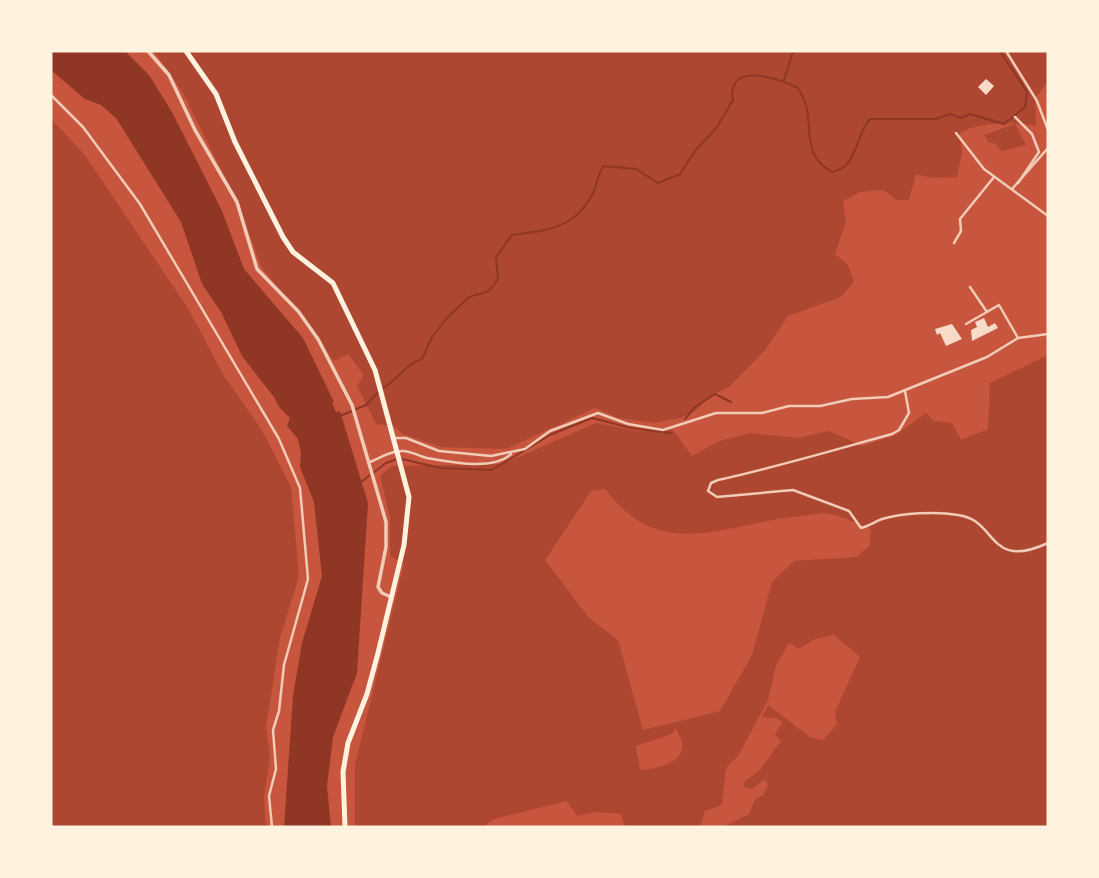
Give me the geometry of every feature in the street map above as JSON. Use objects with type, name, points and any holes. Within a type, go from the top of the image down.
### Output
[{"type":"main road","points":[[186,51],[216,94],[236,142],[283,237],[293,252],[333,283],[378,379],[402,466],[409,513],[367,694],[348,743],[343,772],[345,827]]},
{"type":"street","points":[[148,51],[169,75],[195,130],[237,202],[257,269],[305,320],[352,405],[376,480],[386,522],[386,547],[378,587],[382,593],[391,597]]},
{"type":"street","points":[[1006,51],[1037,101],[1048,130]]},
{"type":"street","points":[[51,95],[83,128],[140,204],[279,439],[300,488],[308,579],[284,665],[279,710],[273,730],[276,769],[269,796],[272,827]]},
{"type":"street","points":[[1015,117],[1032,134],[1039,152],[1018,183]]},
{"type":"street","points":[[956,133],[972,157],[993,177],[1048,216]]},
{"type":"street","points":[[1012,189],[1048,148]]},
{"type":"street","points":[[954,243],[961,231],[960,219],[993,177]]},
{"type":"street","points":[[970,287],[987,312]]},
{"type":"street","points":[[967,324],[999,305],[1018,338]]},
{"type":"street","points":[[394,438],[405,438],[439,451],[491,456],[525,449],[550,431],[598,413],[628,424],[663,430],[716,413],[762,413],[789,406],[820,406],[852,399],[888,397],[987,357],[1018,338],[1048,334]]},
{"type":"street","points":[[904,391],[909,413],[898,430],[892,434],[830,454],[771,465],[718,480],[711,483],[708,491],[717,497],[793,489],[849,511],[861,528],[888,518],[958,514],[973,520],[992,540],[1008,550],[1030,550],[1048,543]]},
{"type":"street","points":[[370,462],[396,451],[430,458],[483,463],[500,461],[513,452]]},
{"type":"shaded area","points":[[51,51],[125,51],[149,75],[172,112],[222,211],[244,269],[303,338],[334,402],[332,403],[336,412],[340,411],[368,503],[357,673],[333,737],[327,786],[331,827],[284,827],[293,696],[302,643],[322,576],[314,502],[300,467],[298,439],[287,426],[290,418],[242,356],[221,312],[202,284],[181,222],[116,118],[101,105],[85,99],[51,70]]},
{"type":"shaded area","points":[[154,51],[1048,51],[1048,82],[1035,98],[1036,126],[985,125],[960,134],[962,152],[957,177],[931,178],[916,174],[909,200],[897,200],[883,190],[860,192],[843,201],[846,221],[835,254],[848,265],[854,281],[841,297],[788,316],[765,350],[729,387],[710,396],[694,412],[654,423],[619,418],[595,408],[506,449],[441,447],[403,434],[394,426],[376,424],[357,386],[364,375],[348,354],[334,361],[261,266],[239,206],[183,93]]},
{"type":"shaded area","points":[[51,119],[84,154],[189,310],[224,376],[262,430],[291,487],[299,576],[280,638],[266,727],[270,756],[264,797],[266,827],[51,827]]},
{"type":"shaded area","points":[[1015,124],[1026,145],[1002,151],[994,143],[989,143],[984,135]]},
{"type":"shaded area","points":[[1048,355],[1048,827],[722,827],[749,814],[755,799],[763,795],[768,785],[765,779],[752,789],[744,787],[745,781],[759,771],[781,741],[775,734],[783,722],[776,718],[762,717],[768,705],[810,737],[823,740],[837,724],[835,712],[860,657],[834,635],[815,639],[799,649],[789,643],[776,665],[768,700],[738,756],[726,768],[722,805],[705,811],[700,827],[625,827],[621,814],[596,812],[577,816],[567,801],[494,819],[483,827],[355,827],[355,765],[404,564],[390,556],[390,518],[380,476],[392,466],[503,464],[596,423],[638,431],[673,430],[692,456],[719,441],[751,433],[798,438],[829,431],[862,446],[896,435],[926,413],[934,421],[952,423],[961,440],[988,429],[990,383]],"holes":[[[605,489],[626,512],[647,525],[669,532],[692,534],[793,517],[831,514],[871,529],[870,545],[857,557],[794,561],[772,582],[752,655],[720,711],[643,730],[618,640],[589,618],[545,560],[591,491]],[[675,728],[681,738],[681,754],[660,767],[640,770],[636,746],[672,734]]]},
{"type":"building","points":[[986,79],[994,86],[986,95],[978,87]]},
{"type":"building","points":[[984,318],[988,327],[995,323],[998,328],[972,341],[971,330],[977,327],[975,322]]},
{"type":"building","points":[[952,324],[962,339],[946,346],[935,329]]},
{"type":"waterway","points":[[784,80],[793,51]]},
{"type":"waterway","points":[[383,388],[411,364],[422,359],[432,337],[469,297],[489,291],[498,279],[496,257],[512,235],[549,229],[570,220],[587,204],[604,166],[636,169],[658,183],[680,174],[695,151],[717,127],[733,100],[733,88],[738,80],[745,76],[767,77],[798,88],[807,112],[814,155],[832,172],[847,164],[870,119],[936,119],[950,114],[961,118],[970,114],[1004,124],[1025,107],[1027,92],[1000,51]]},
{"type":"waterway","points":[[340,416],[366,405],[379,391]]},
{"type":"waterway","points":[[685,419],[695,407],[715,394],[731,402]]},
{"type":"waterway","points":[[402,459],[440,468],[492,470],[550,435],[592,418],[631,428],[671,433]]},
{"type":"waterway","points":[[361,482],[386,463],[397,459]]}]
